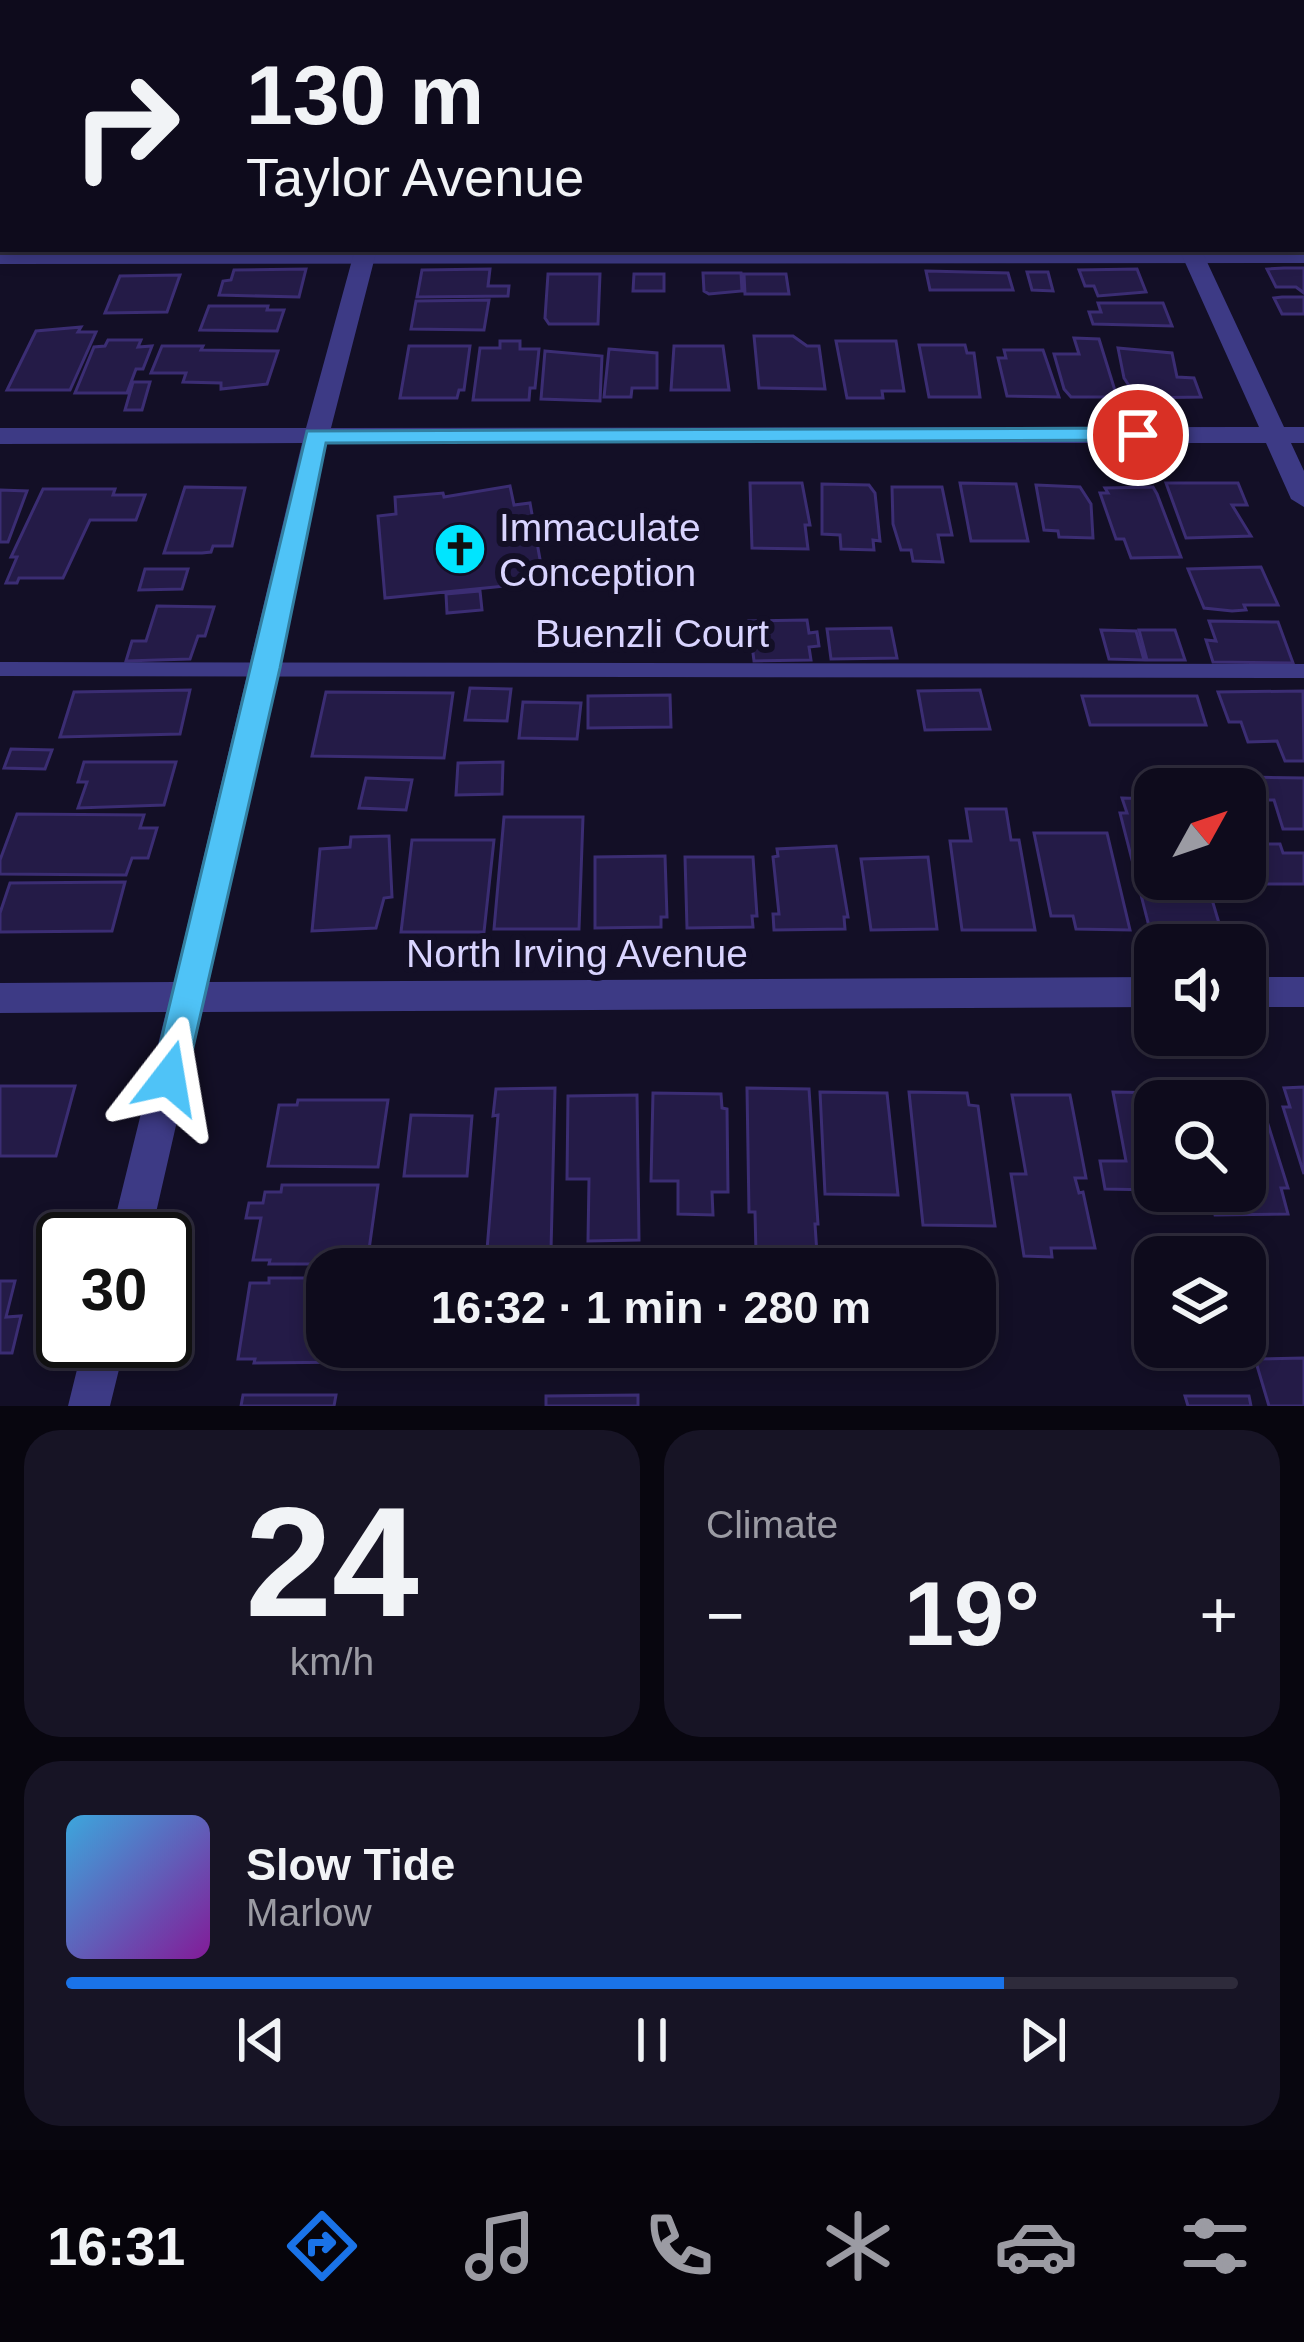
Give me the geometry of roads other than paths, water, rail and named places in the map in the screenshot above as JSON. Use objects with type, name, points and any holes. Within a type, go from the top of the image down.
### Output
[{"type":"street","points":[[1192,253],[1304,499]]},
{"type":"street","points":[[137,1212],[316,436],[365,254]]},
{"type":"street","points":[[0,436],[1304,435]]},
{"type":"street","name":"North Irving Avenue","points":[[0,998],[1134,992]]},
{"type":"street","points":[[1266,992],[1304,992]]},
{"type":"street","points":[[89,1406],[98,1368]]},
{"type":"lane","points":[[0,260],[365,254],[1192,253],[1304,258]]},
{"type":"lane","name":"Buenzli Court","points":[[0,669],[1304,670]]},
{"type":"place","name":"Immaculate Conception","points":[[460,549]]}]
